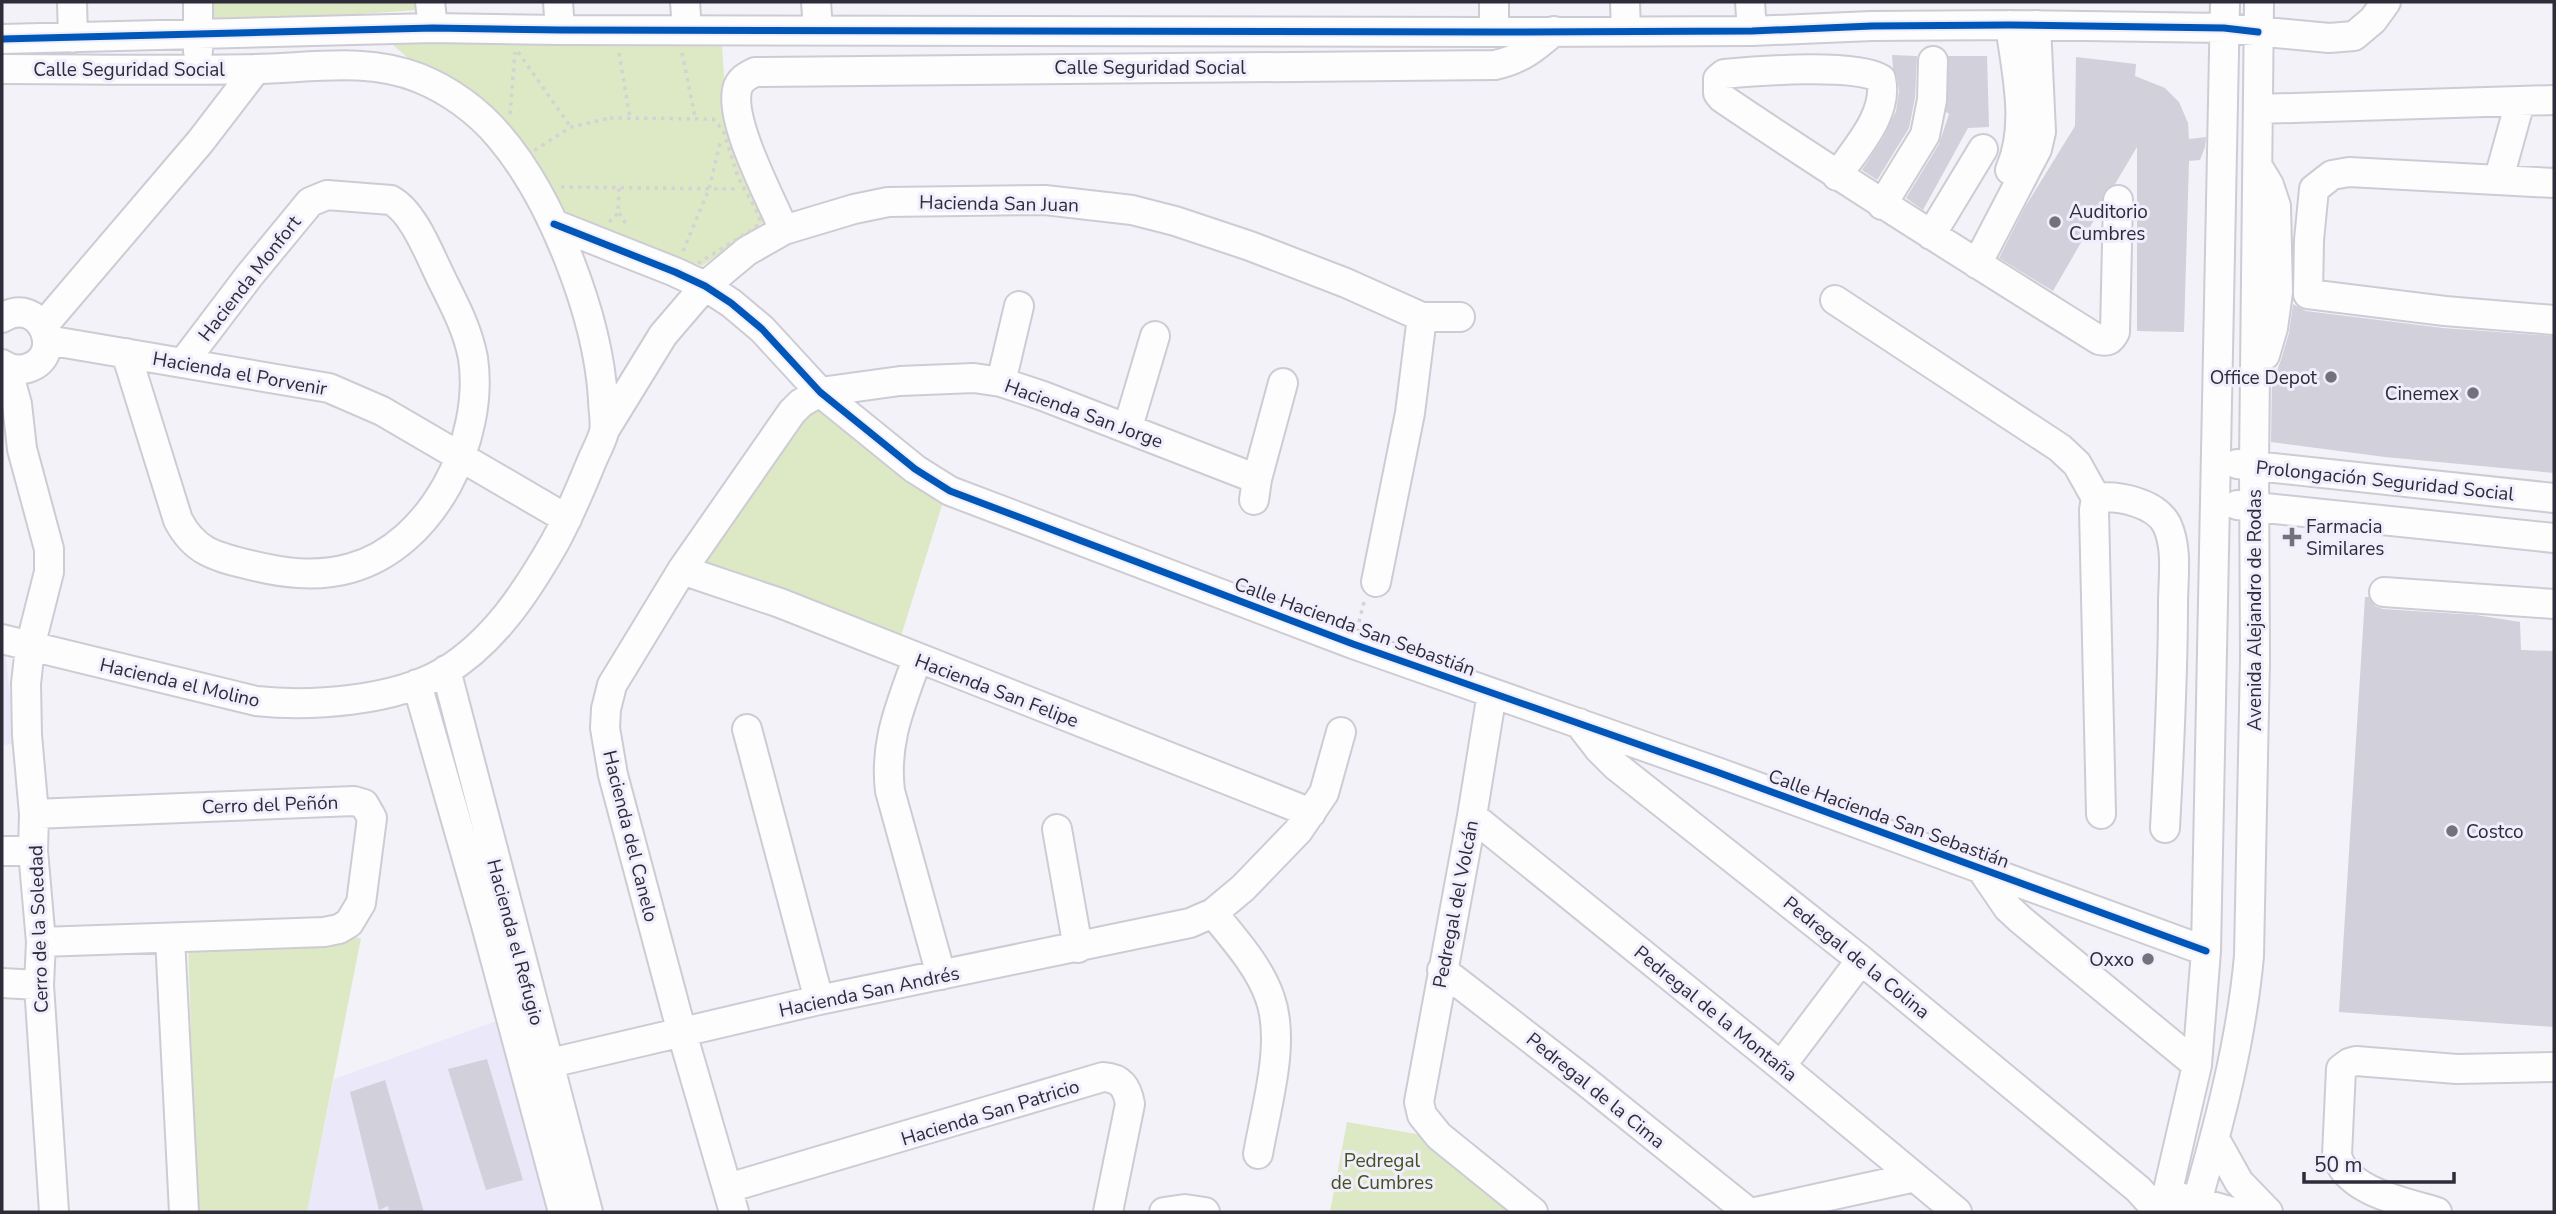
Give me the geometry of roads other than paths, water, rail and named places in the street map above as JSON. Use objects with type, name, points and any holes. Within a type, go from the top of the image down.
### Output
[{"type":"street","points":[[72,2],[73,38]]},
{"type":"street","points":[[197,69],[198,2]]},
{"type":"street","points":[[558,2],[560,30]]},
{"type":"street","points":[[682,30],[685,2]]},
{"type":"street","points":[[816,2],[818,30]]},
{"type":"street","points":[[1494,2],[1494,32]]},
{"type":"street","points":[[1625,2],[1626,31]]},
{"type":"street","points":[[1750,2],[1752,31]]},
{"type":"street","name":"Avenida Alejandro de Rodas","points":[[2196,1207],[2234,1061],[2249,956],[2255,659],[2254,466],[2259,2]]},
{"type":"street","name":"Calle Seguridad Social","points":[[2,38],[198,35],[432,15],[560,30],[1494,32],[1752,31],[1872,14],[2011,19],[2224,15],[2258,32],[2318,38],[2354,36],[2374,20],[2386,2]]},
{"type":"street","name":"Avenida Alejandro de Rodas","points":[[2163,1206],[2197,1065],[2206,951],[2224,15]]},
{"type":"street","points":[[1970,259],[2037,149],[2041,132],[2011,19]]},
{"type":"street","name":"Calle Seguridad Social","points":[[783,230],[745,138],[731,124],[740,82],[755,72],[1495,65],[1524,55],[1554,31]]},
{"type":"street","points":[[1882,205],[1925,135],[1933,100],[1933,61]]},
{"type":"street","name":"Hacienda el Molino","points":[[2,639],[217,693],[268,702],[292,705],[379,694],[417,684],[446,670],[483,641],[530,585],[567,519],[604,431],[598,361],[590,326],[538,186],[498,135],[463,102],[422,79],[395,69],[360,65],[256,69]]},
{"type":"street","name":"Calle Seguridad Social","points":[[2,69],[256,69]]},
{"type":"street","points":[[4,366],[26,369],[42,358],[45,333],[256,69]]},
{"type":"street","points":[[1837,176],[1881,105],[1884,92],[1881,79],[1866,72],[1778,69],[1724,74],[1718,79],[1718,93],[1722,98],[1837,176],[1882,205],[2099,340],[2110,341],[2115,332],[2118,200]]},
{"type":"street","points":[[2258,109],[2554,100]]},
{"type":"street","points":[[2499,178],[2520,102]]},
{"type":"street","points":[[1931,235],[1983,149]]},
{"type":"street","points":[[2255,380],[2273,328],[2278,292],[2276,206],[2269,185],[2256,163]]},
{"type":"street","points":[[2308,294],[2314,189],[2332,175],[2349,172],[2554,183]]},
{"type":"street","name":"Hacienda Monfort","points":[[126,353],[178,520],[185,533],[197,546],[224,558],[275,571],[323,573],[351,568],[373,559],[417,526],[431,510],[461,457],[473,415],[473,360],[467,334],[412,223],[400,205],[391,200],[327,195],[310,202],[183,362]]},
{"type":"street","name":"Hacienda San Juan","points":[[604,431],[663,335],[705,286],[747,251],[783,230],[888,202],[1045,200],[1097,204],[1175,221],[1250,246],[1346,283],[1422,317]]},
{"type":"street","name":"Calle Hacienda San Sebastián","points":[[554,224],[677,268],[732,303],[762,329],[821,392],[915,469],[950,491],[1353,644],[1980,867],[2206,951]]},
{"type":"street","points":[[2278,292],[2554,320]]},
{"type":"street","points":[[1835,300],[2060,447],[2077,464],[2096,498],[2094,509],[2101,814]]},
{"type":"street","points":[[1001,382],[1019,306]]},
{"type":"street","name":"Hacienda el Porvenir","points":[[2,317],[23,312],[32,316],[45,333],[126,353],[329,388],[382,411],[567,519]]},
{"type":"street","points":[[1376,582],[1410,412],[1422,317],[1460,317]]},
{"type":"street","points":[[1128,427],[1155,336]]},
{"type":"street","name":"Cerro de la Soledad","points":[[4,366],[17,404],[22,449],[49,549],[49,572],[30,647],[26,684],[27,735],[34,814],[33,851],[41,942],[39,985],[54,1212]]},
{"type":"street","name":"Hacienda San Jorge","points":[[821,392],[937,378],[974,378],[1001,382],[1128,427],[1256,489],[1283,383]]},
{"type":"street","name":"Hacienda del Canelo","points":[[731,1200],[682,1033],[613,775],[606,709],[612,685],[682,570],[792,412],[801,403],[821,392]]},
{"type":"street","name":"Prolongación Seguridad Social","points":[[2215,462],[2554,498]]},
{"type":"street","points":[[2096,498],[2110,496],[2150,507],[2165,522],[2174,543],[2173,653],[2165,828]]},
{"type":"street","name":"Prolongación Seguridad Social","points":[[2214,503],[2554,538]]},
{"type":"street","name":"Hacienda San Felipe","points":[[682,570],[780,603],[1311,813]]},
{"type":"street","points":[[2384,592],[2554,604]]},
{"type":"street","points":[[2173,653],[2255,659]]},
{"type":"street","points":[[917,659],[897,719],[889,751],[888,771],[890,791],[940,975]]},
{"type":"street","name":"Hacienda el Refugio","points":[[446,670],[537,1066],[563,1212]]},
{"type":"street","name":"Hacienda el Refugio","points":[[417,684],[537,1066],[588,1212]]},
{"type":"street","name":"Pedregal del Volcán","points":[[1492,693],[1419,1102],[1422,1115],[1439,1136],[1533,1212]]},
{"type":"street","name":"Pedregal de la Colina","points":[[1579,723],[1616,766],[1861,960],[2138,1189],[2163,1206],[2233,1212]]},
{"type":"street","points":[[747,729],[819,1000]]},
{"type":"street","name":"Hacienda San Andrés","points":[[537,1066],[819,1000],[1190,923],[1213,913],[1244,888],[1298,831],[1324,793],[1341,732]]},
{"type":"street","name":"Cerro del Peñón","points":[[34,814],[354,801],[364,804],[372,818],[361,903],[349,923],[339,929],[324,932],[41,942]]},
{"type":"street","name":"Pedregal de la Montaña","points":[[1472,817],[1957,1212]]},
{"type":"street","points":[[1057,829],[1078,948]]},
{"type":"street","points":[[2,851],[33,851]]},
{"type":"street","points":[[1980,867],[2008,908],[2021,920],[2197,1065]]},
{"type":"street","points":[[1213,913],[1252,963],[1270,996],[1275,1014],[1276,1043],[1258,1154]]},
{"type":"street","points":[[170,938],[184,1212]]},
{"type":"street","points":[[1781,1066],[1861,960]]},
{"type":"street","name":"Pedregal de la Cima","points":[[1442,970],[1748,1212]]},
{"type":"street","points":[[2,983],[39,985]]},
{"type":"street","points":[[2437,1212],[2390,1198],[2368,1188],[2353,1180],[2339,1166],[2337,1155],[2341,1069],[2356,1061],[2458,1069],[2554,1067]]},
{"type":"street","name":"Hacienda San Patricio","points":[[731,1200],[1103,1077],[1114,1078],[1123,1084],[1130,1104],[1108,1212]]},
{"type":"street","points":[[2215,1139],[2239,1182],[2268,1212]]},
{"type":"street","points":[[1756,1212],[1915,1177]]},
{"type":"street","points":[[1164,1212],[1185,1209],[1205,1212]]},
{"type":"place","name":"Auditorio Cumbres","points":[[2055,222]]},
{"type":"place","name":"Office Depot","points":[[2331,377]]},
{"type":"place","name":"Cinemex","points":[[2473,393]]},
{"type":"place","name":"Farmacia Similares","points":[[2292,537]]},
{"type":"place","name":"Costco","points":[[2452,831]]},
{"type":"place","name":"Oxxo","points":[[2148,959]]},
{"type":"park label","name":"Pedregal de Cumbres","points":[[1382,1171]]}]
